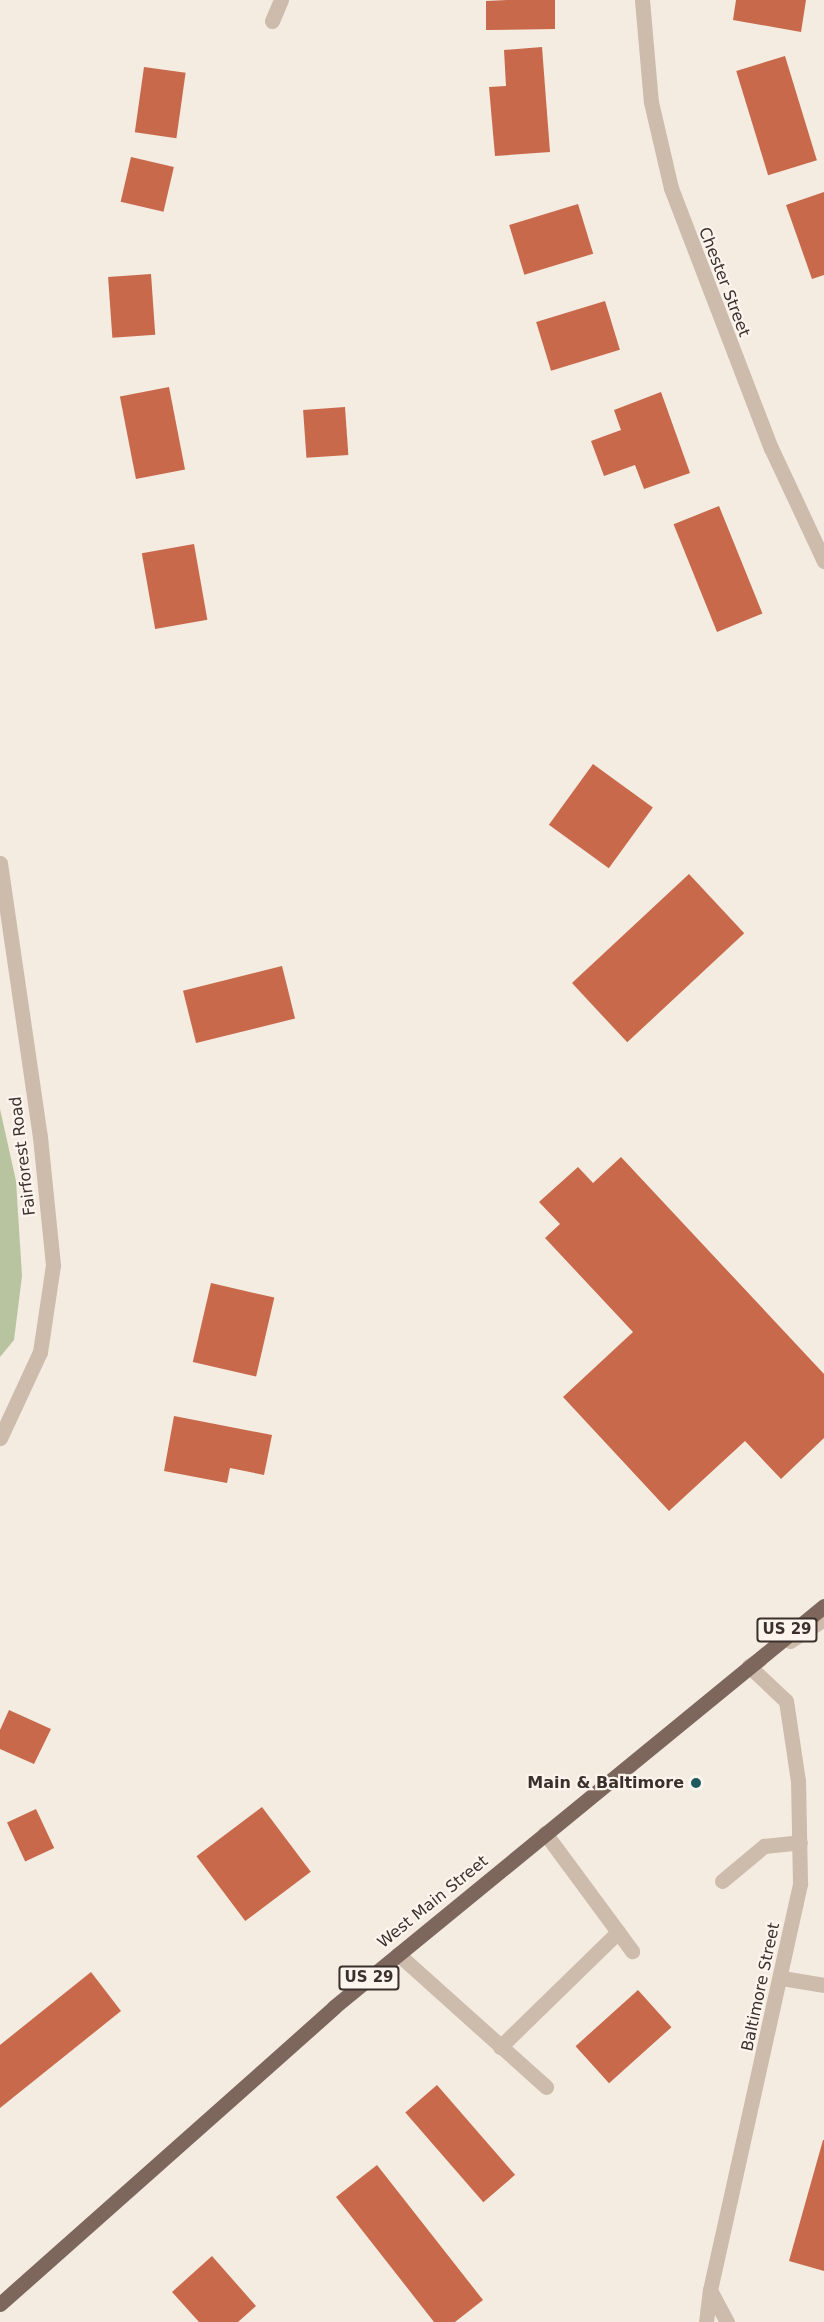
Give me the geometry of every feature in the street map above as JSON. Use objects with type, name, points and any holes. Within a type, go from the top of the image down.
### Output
[{"type":"main road","name":"US 29","points":[[749,1666],[824,1594]]},
{"type":"main road","name":"US 29","points":[[749,1666],[824,1606]]},
{"type":"main road","name":"West Main Street","points":[[0,2304],[398,1954],[749,1666]]},
{"type":"street","points":[[272,21],[281,0]]},
{"type":"street","name":"Chester Street","points":[[642,0],[651,102],[671,188],[762,426],[824,561]]},
{"type":"street","name":"Fairforest Road","points":[[0,863],[40,1137],[53,1265],[40,1352],[0,1438]]},
{"type":"street","name":"West Main Street","points":[[749,1666],[824,1619]]},
{"type":"street","name":"Baltimore Street","points":[[706,2322],[710,2290],[782,1978],[800,1883],[800,1842],[786,1701],[749,1666]]},
{"type":"street","points":[[545,1833],[632,1951]]},
{"type":"street","points":[[722,1881],[764,1846],[800,1842]]},
{"type":"street","points":[[500,2047],[618,1932]]},
{"type":"street","points":[[398,1954],[546,2087]]},
{"type":"street","points":[[782,1978],[824,1986]]},
{"type":"street","points":[[710,2290],[727,2322]]},
{"type":"green space","points":[[0,1109],[16,1181],[22,1276],[14,1340],[0,1357]]},
{"type":"building","points":[[555,0],[555,29],[486,30],[486,1]]},
{"type":"building","points":[[736,0],[806,0],[801,32],[733,20]]},
{"type":"building","points":[[542,47],[550,152],[495,156],[489,87],[506,86],[504,50]]},
{"type":"building","points":[[785,56],[817,160],[768,175],[736,71]]},
{"type":"building","points":[[144,67],[186,73],[176,138],[135,132]]},
{"type":"building","points":[[131,157],[174,167],[164,212],[121,202]]},
{"type":"building","points":[[824,192],[824,275],[812,279],[786,205]]},
{"type":"building","points":[[578,204],[593,254],[524,275],[509,225]]},
{"type":"building","points":[[151,274],[155,335],[112,338],[108,277]]},
{"type":"building","points":[[605,301],[620,350],[551,371],[536,322]]},
{"type":"building","points":[[169,387],[185,469],[136,479],[120,397]]},
{"type":"building","points":[[661,392],[690,473],[644,489],[635,465],[604,476],[591,441],[621,430],[614,410]]},
{"type":"building","points":[[345,407],[348,455],[306,458],[303,410]]},
{"type":"building","points":[[719,506],[762,614],[717,632],[674,524]]},
{"type":"building","points":[[194,544],[207,620],[155,629],[142,553]]},
{"type":"building","points":[[593,764],[653,807],[609,868],[549,825]]},
{"type":"building","points":[[689,874],[744,933],[627,1042],[572,983]]},
{"type":"building","points":[[282,966],[295,1018],[196,1043],[183,991]]},
{"type":"building","points":[[621,1157],[824,1374],[824,1438],[781,1479],[745,1441],[669,1511],[563,1397],[633,1332],[545,1238],[560,1224],[539,1202],[578,1167],[593,1183]]},
{"type":"building","points":[[211,1283],[274,1298],[256,1377],[193,1362]]},
{"type":"building","points":[[174,1416],[272,1435],[264,1475],[230,1468],[227,1483],[164,1471]]},
{"type":"building","points":[[9,1710],[51,1729],[34,1764],[0,1749],[0,1730]]},
{"type":"building","points":[[262,1807],[311,1872],[245,1921],[197,1856]]},
{"type":"building","points":[[36,1809],[54,1848],[25,1861],[7,1823]]},
{"type":"building","points":[[91,1972],[121,2011],[0,2108],[0,2045]]},
{"type":"building","points":[[638,1990],[671,2027],[609,2083],[576,2046]]},
{"type":"building","points":[[437,2085],[515,2175],[483,2202],[405,2113]]},
{"type":"building","points":[[824,2140],[824,2271],[789,2261]]},
{"type":"building","points":[[377,2165],[483,2300],[455,2322],[434,2322],[336,2197]]},
{"type":"building","points":[[212,2256],[256,2306],[238,2322],[199,2322],[172,2292]]},
{"type":"place","name":"Main & Baltimore","points":[[696,1783]]}]
